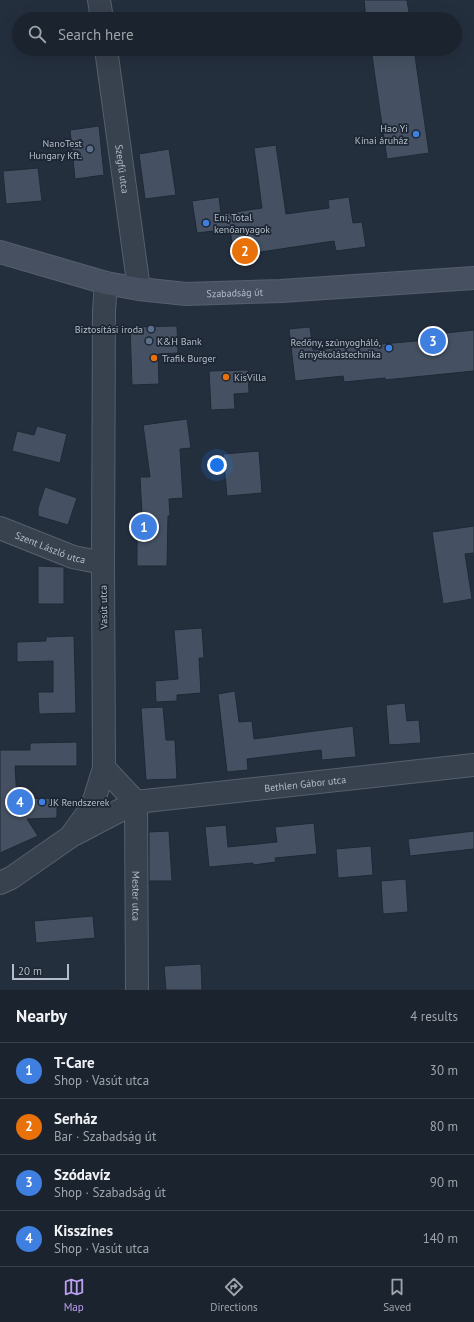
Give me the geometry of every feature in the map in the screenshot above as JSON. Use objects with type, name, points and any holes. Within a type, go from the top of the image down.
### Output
[{"type":"main road","name":"Szabadság út","points":[[0,252],[106,283],[139,289],[186,294],[281,291],[474,278]]},
{"type":"street","points":[[99,0],[101,12]]},
{"type":"street","name":"Szegfű utca","points":[[107,56],[139,289]]},
{"type":"street","name":"Vasút utca","points":[[0,883],[11,878],[70,837],[92,807],[104,768],[102,563],[104,311],[106,283]]},
{"type":"street","name":"Szent László utca","points":[[0,528],[73,557],[102,563]]},
{"type":"street","name":"Bethlen Gábor utca","points":[[70,837],[136,802],[474,765]]},
{"type":"street","points":[[104,768],[136,802]]},
{"type":"street","name":"Mester utca","points":[[136,802],[137,990]]},
{"type":"building","points":[[364,0],[407,0],[409,12],[365,12]]},
{"type":"building","points":[[372,56],[415,56],[429,153],[387,159]]},
{"type":"building","points":[[99,126],[104,175],[75,179],[70,130]]},
{"type":"building","points":[[276,145],[286,214],[329,208],[328,200],[349,197],[353,223],[362,222],[366,247],[336,251],[334,241],[234,256],[230,229],[197,233],[192,201],[219,197],[221,214],[262,208],[254,148]]},
{"type":"building","points":[[169,149],[176,195],[145,199],[139,154]]},
{"type":"building","points":[[38,168],[42,201],[6,204],[3,171]]},
{"type":"building","points":[[177,326],[178,353],[158,354],[159,384],[132,385],[130,327]]},
{"type":"building","points":[[310,327],[313,350],[427,340],[426,335],[474,330],[474,371],[385,380],[385,378],[344,382],[343,376],[295,381],[289,329]]},
{"type":"building","points":[[248,370],[249,393],[234,394],[235,409],[211,410],[209,371]]},
{"type":"building","points":[[187,419],[191,448],[180,449],[183,498],[169,499],[170,516],[168,516],[167,566],[137,566],[137,533],[143,533],[140,477],[150,477],[143,425]]},
{"type":"building","points":[[37,426],[67,434],[60,463],[12,451],[17,431],[34,435]]},
{"type":"building","points":[[259,451],[262,493],[227,496],[223,454]]},
{"type":"building","points":[[45,487],[77,498],[68,525],[38,516],[38,508]]},
{"type":"building","points":[[474,526],[474,553],[465,554],[472,599],[443,604],[432,532]]},
{"type":"building","points":[[38,566],[64,567],[64,604],[38,604]]},
{"type":"building","points":[[202,628],[204,658],[199,658],[201,693],[177,695],[177,701],[156,702],[155,681],[178,679],[174,630]]},
{"type":"building","points":[[74,636],[76,713],[39,714],[38,692],[53,692],[53,661],[17,662],[17,642],[46,641],[46,637]]},
{"type":"building","points":[[235,691],[239,722],[252,721],[254,739],[353,726],[356,757],[322,760],[321,750],[247,759],[248,770],[227,772],[218,694]]},
{"type":"building","points":[[405,703],[407,721],[419,720],[421,743],[389,745],[386,705]]},
{"type":"building","points":[[163,707],[166,740],[175,740],[177,779],[146,780],[141,708]]},
{"type":"building","points":[[77,742],[77,766],[15,766],[17,799],[57,798],[57,818],[27,819],[38,836],[0,853],[0,750],[30,750],[30,743]]},
{"type":"building","points":[[314,823],[317,854],[275,858],[276,862],[253,865],[253,863],[209,867],[205,827],[226,825],[228,847],[277,842],[275,827]]},
{"type":"building","points":[[169,831],[172,881],[149,881],[149,832]]},
{"type":"building","points":[[474,831],[474,849],[410,856],[408,839]]},
{"type":"building","points":[[371,846],[373,875],[338,878],[336,849]]},
{"type":"building","points":[[406,879],[408,912],[383,914],[381,881]]},
{"type":"building","points":[[93,916],[95,938],[36,943],[34,921]]},
{"type":"building","points":[[201,964],[202,990],[166,990],[164,966]]},
{"type":"place","name":"Hao Yi Kínai áruház","points":[[416,134]]},
{"type":"place","name":"NanoTest Hungary Kft.","points":[[90,149]]},
{"type":"place","name":"Eni, Total kenőanyagok","points":[[206,223]]},
{"type":"place","name":"Serház","points":[[245,251]]},
{"type":"place","name":"Biztosítási iroda","points":[[151,329]]},
{"type":"place","name":"K&H Bank","points":[[149,341]]},
{"type":"place","name":"Szódavíz","points":[[433,341]]},
{"type":"place","name":"Redőny, szúnyogháló, árnyékolástechnika","points":[[389,348]]},
{"type":"place","name":"Trafik Burger","points":[[154,358]]},
{"type":"place","name":"KisVilla","points":[[226,377]]},
{"type":"place","name":"T-Care","points":[[144,527]]},
{"type":"place","name":"Kisszínes","points":[[20,802]]},
{"type":"place","name":"JK Rendszerek","points":[[42,802]]}]
